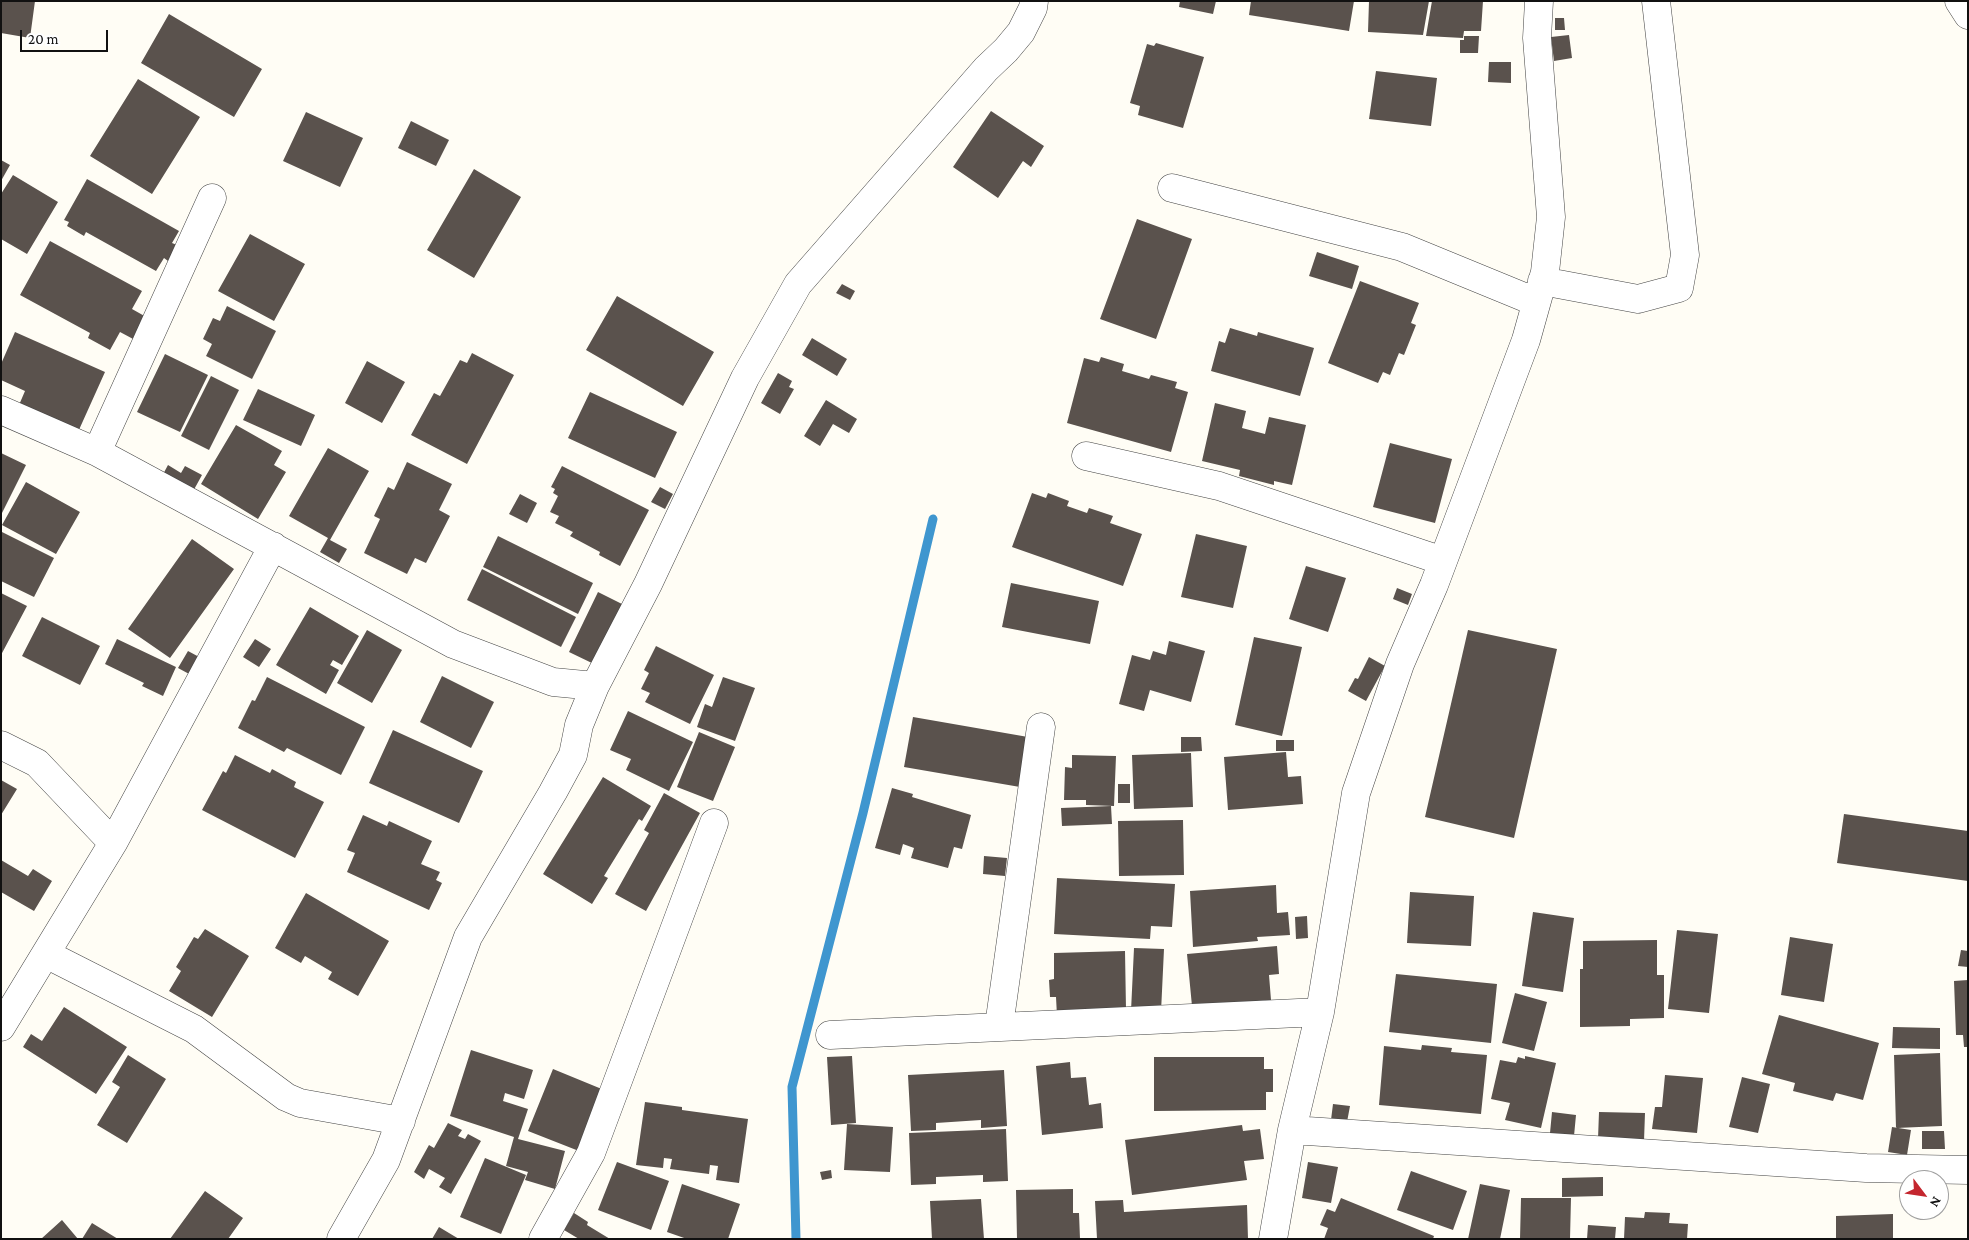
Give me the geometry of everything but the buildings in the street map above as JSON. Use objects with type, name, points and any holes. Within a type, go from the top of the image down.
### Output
[{"type":"street","points":[[341,1239],[386,1160],[468,937],[573,755],[578,725],[595,686],[648,584],[745,378],[798,284],[986,69],[1021,32],[1033,8],[1034,1]]},
{"type":"street","points":[[1273,1239],[1292,1130],[1320,1012],[1356,793],[1400,664],[1443,561],[1526,340],[1545,272],[1551,217],[1537,38],[1539,1]]},
{"type":"street","points":[[1172,188],[1402,247],[1539,291],[1638,299],[1679,288],[1685,255],[1656,1]]},
{"type":"street","points":[[1959,1],[1968,15]]},
{"type":"street","points":[[97,452],[212,198]]},
{"type":"street","points":[[1,410],[97,452],[453,644],[553,682],[595,686]]},
{"type":"street","points":[[1086,456],[1219,486],[1443,561]]},
{"type":"street","points":[[1,1027],[113,843],[273,546]]},
{"type":"street","points":[[999,1026],[1041,727]]},
{"type":"street","points":[[1,745],[37,762],[113,843]]},
{"type":"street","points":[[543,1239],[590,1153],[714,823]]},
{"type":"street","points":[[46,954],[194,1029],[286,1097],[300,1102],[401,1122]]},
{"type":"street","points":[[830,1035],[1320,1012]]},
{"type":"street","points":[[1292,1130],[1866,1168],[1968,1170]]},
{"type":"waterway","points":[[796,1239],[792,1087],[863,813],[933,519]]}]
